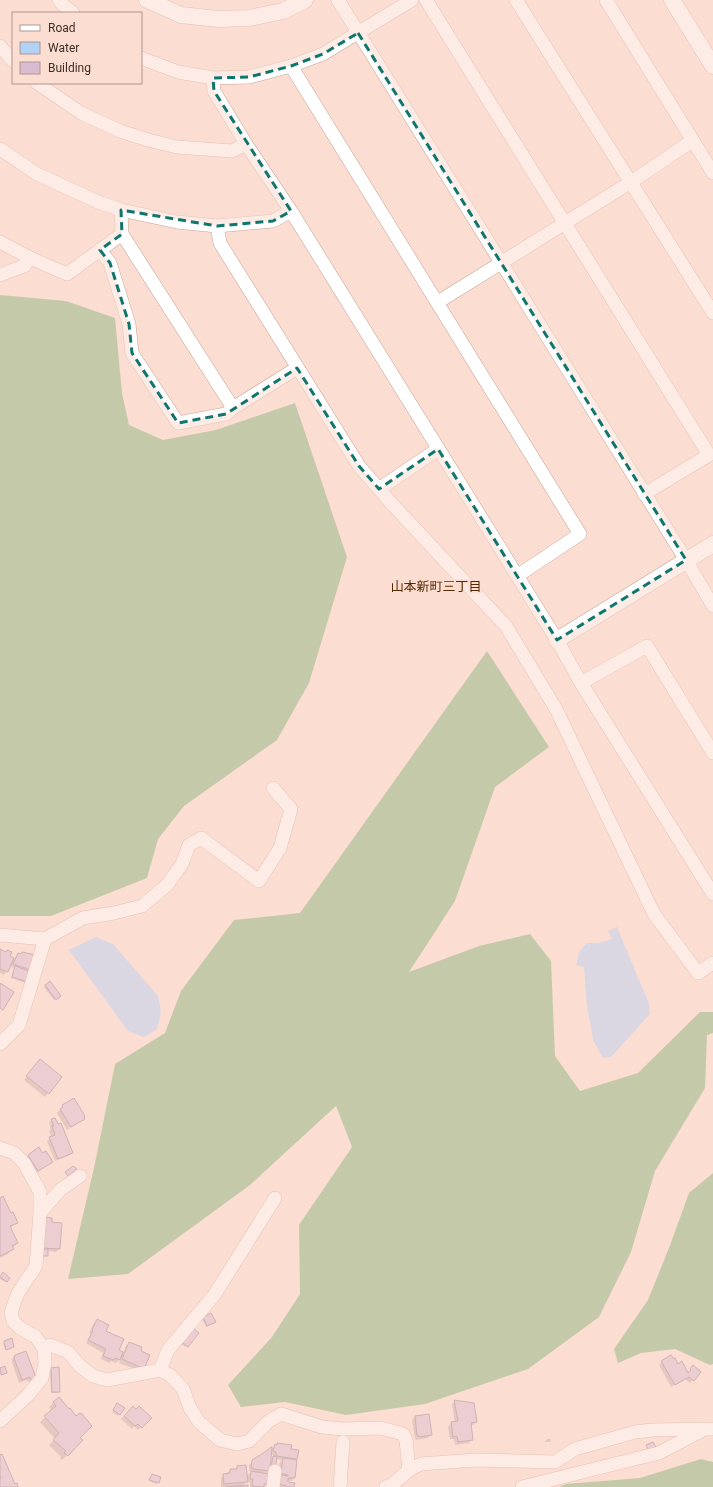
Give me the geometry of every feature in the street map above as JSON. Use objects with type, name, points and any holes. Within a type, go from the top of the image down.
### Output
[{"type":"street","points":[[147,0],[181,15],[218,19],[249,18],[283,11],[305,0]]},
{"type":"street","points":[[338,0],[712,604]]},
{"type":"street","points":[[142,58],[178,72],[213,78],[249,77],[291,66],[323,54],[412,0]]},
{"type":"street","points":[[426,0],[709,455],[644,494]]},
{"type":"street","points":[[516,0],[713,313]]},
{"type":"street","points":[[606,0],[713,173]]},
{"type":"street","points":[[672,0],[713,66]]},
{"type":"street","points":[[291,66],[580,534],[517,576]]},
{"type":"street","points":[[213,78],[214,91],[246,144],[291,211],[557,640],[581,683],[713,894]]},
{"type":"street","points":[[38,84],[81,113],[120,131],[148,140],[177,146],[232,151],[246,144]]},
{"type":"street","points":[[438,302],[631,182],[692,140]]},
{"type":"street","points":[[0,149],[37,174],[98,202],[121,210],[177,222],[217,226],[273,220],[291,211]]},
{"type":"street","points":[[121,210],[122,234],[233,408]]},
{"type":"street","points":[[217,226],[220,243],[359,466],[392,504],[506,626],[556,709],[654,914],[698,973],[713,963]]},
{"type":"street","points":[[0,242],[30,258],[66,274],[122,234]]},
{"type":"street","points":[[100,250],[110,263],[129,324],[132,353],[178,423],[226,414],[233,408],[297,368]]},
{"type":"street","points":[[0,275],[24,266],[30,258]]},
{"type":"street","points":[[379,489],[438,449]]},
{"type":"street","points":[[557,640],[713,544]]},
{"type":"street","points":[[581,683],[647,646],[713,753]]},
{"type":"street","points":[[0,935],[45,939],[83,918],[114,913],[142,906],[167,885],[182,864],[189,845],[201,838],[259,881],[280,848],[291,809],[273,788]]},
{"type":"street","points":[[0,1044],[19,1025],[45,939]]},
{"type":"street","points":[[0,1148],[14,1153],[24,1163],[40,1192],[36,1266],[18,1293],[11,1312],[13,1321],[20,1328],[36,1337],[44,1349],[45,1362],[42,1378],[28,1395],[0,1420]]},
{"type":"street","points":[[40,1213],[60,1190],[80,1176]]},
{"type":"street","points":[[160,1370],[168,1350],[215,1294],[275,1198]]},
{"type":"street","points":[[44,1349],[50,1345],[68,1352],[80,1366],[93,1376],[107,1380],[160,1370],[170,1374],[183,1389],[190,1408],[199,1422],[220,1440],[237,1444],[249,1441],[269,1421],[281,1414],[322,1427],[343,1429],[381,1428],[402,1434],[406,1440],[409,1470]]},
{"type":"street","points":[[386,1487],[393,1484],[409,1470],[421,1464],[476,1460],[555,1462],[575,1449],[635,1432],[652,1430],[709,1429]]},
{"type":"street","points":[[522,1487],[659,1454],[709,1429]]},
{"type":"street","points":[[340,1487],[343,1442]]},
{"type":"street","points":[[274,1487],[275,1471]]},
{"type":"highlighted area","points":[[358,33],[686,560],[557,640],[438,449],[379,489],[359,466],[297,368],[226,414],[178,423],[132,353],[129,324],[110,263],[100,250],[122,234],[121,210],[217,226],[273,221],[291,211],[214,91],[213,78],[249,77],[291,66],[323,54]]},
{"type":"green space","points":[[0,295],[66,301],[115,318],[122,393],[129,425],[163,440],[216,430],[295,403],[347,557],[309,683],[277,740],[184,806],[158,839],[147,878],[51,916],[0,916]]},
{"type":"green space","points":[[487,651],[549,747],[495,787],[455,901],[409,972],[479,946],[530,934],[551,961],[555,1056],[580,1091],[638,1073],[700,1012],[713,1012],[713,1033],[707,1035],[705,1088],[655,1171],[631,1252],[599,1317],[528,1369],[425,1404],[346,1415],[285,1402],[241,1407],[228,1385],[272,1337],[300,1294],[299,1225],[352,1147],[336,1106],[250,1185],[128,1274],[68,1279],[94,1168],[115,1064],[165,1033],[181,991],[234,920],[300,913]]},
{"type":"green space","points":[[713,1173],[713,1364],[710,1365],[675,1349],[641,1353],[618,1363],[614,1349],[648,1300],[689,1193]]},
{"type":"green space","points":[[701,1459],[713,1462],[713,1487],[559,1487],[566,1484],[640,1478]]},
{"type":"water","points":[[617,927],[649,1004],[650,1014],[611,1057],[603,1058],[593,1040],[587,1005],[584,967],[576,965],[580,950],[587,943],[598,943],[612,939],[608,931]]},
{"type":"water","points":[[96,937],[113,944],[158,996],[161,1012],[157,1029],[144,1037],[128,1031],[69,950]]},
{"type":"building","points":[[0,949],[6,952],[7,950],[12,952],[10,956],[14,958],[8,972],[0,969]]},
{"type":"building","points":[[22,952],[36,955],[31,970],[13,964],[18,953],[21,954]]},
{"type":"building","points":[[15,966],[31,972],[28,982],[12,977]]},
{"type":"building","points":[[50,981],[61,996],[56,1000],[45,985]]},
{"type":"building","points":[[0,983],[14,992],[3,1010],[0,1008]]},
{"type":"building","points":[[40,1059],[62,1077],[49,1094],[26,1076]]},
{"type":"building","points":[[74,1098],[85,1116],[85,1119],[71,1127],[60,1109],[63,1107],[62,1105]]},
{"type":"building","points":[[55,1118],[58,1124],[61,1123],[73,1153],[58,1159],[49,1137],[55,1135],[52,1126],[54,1126],[51,1119]]},
{"type":"building","points":[[39,1147],[42,1153],[46,1151],[53,1162],[38,1171],[28,1155]]},
{"type":"building","points":[[73,1166],[77,1169],[68,1176],[65,1172]]},
{"type":"building","points":[[3,1196],[11,1213],[13,1212],[18,1223],[10,1226],[18,1243],[12,1246],[14,1249],[0,1256],[0,1198]]},
{"type":"building","points":[[44,1217],[52,1218],[52,1222],[62,1223],[60,1249],[42,1248]]},
{"type":"building","points":[[44,1249],[48,1249],[48,1256],[43,1256]]},
{"type":"building","points":[[3,1272],[10,1278],[7,1282],[0,1277]]},
{"type":"building","points":[[211,1313],[216,1322],[207,1326],[203,1317]]},
{"type":"building","points":[[97,1319],[109,1325],[106,1331],[124,1339],[119,1350],[123,1352],[120,1360],[115,1358],[113,1360],[103,1356],[106,1349],[88,1340]]},
{"type":"building","points":[[193,1328],[199,1333],[188,1347],[182,1342]]},
{"type":"building","points":[[12,1338],[14,1347],[6,1350],[4,1341]]},
{"type":"building","points":[[129,1342],[142,1347],[141,1351],[150,1355],[144,1369],[122,1359]]},
{"type":"building","points":[[26,1351],[36,1378],[31,1380],[30,1377],[22,1380],[14,1358],[15,1355]]},
{"type":"building","points":[[671,1355],[675,1358],[678,1364],[682,1361],[688,1373],[693,1365],[701,1372],[694,1381],[689,1377],[675,1385],[661,1361]]},
{"type":"building","points":[[5,1366],[7,1373],[1,1375],[0,1368]]},
{"type":"building","points":[[59,1367],[60,1392],[52,1392],[51,1368]]},
{"type":"building","points":[[59,1397],[76,1416],[80,1413],[82,1414],[92,1426],[80,1438],[83,1440],[68,1456],[64,1453],[66,1451],[53,1440],[59,1433],[44,1416],[56,1406],[53,1402]]},
{"type":"building","points":[[454,1400],[474,1403],[477,1422],[471,1423],[473,1440],[458,1442],[457,1436],[453,1437],[451,1422],[458,1421]]},
{"type":"building","points":[[117,1403],[125,1408],[120,1415],[113,1410]]},
{"type":"building","points":[[133,1406],[136,1409],[139,1406],[152,1418],[142,1428],[138,1424],[135,1426],[124,1416]]},
{"type":"building","points":[[429,1414],[432,1435],[420,1437],[417,1435],[415,1416]]},
{"type":"building","points":[[653,1442],[657,1449],[650,1453],[646,1445]]},
{"type":"building","points":[[277,1443],[292,1445],[291,1449],[299,1450],[297,1459],[276,1456],[276,1452],[273,1451],[275,1444],[277,1445]]},
{"type":"building","points":[[271,1447],[270,1471],[251,1468],[252,1460]]},
{"type":"building","points":[[2,1454],[15,1484],[17,1483],[18,1487],[0,1487],[0,1455]]},
{"type":"building","points":[[273,1456],[277,1457],[275,1470],[271,1469]]},
{"type":"building","points":[[283,1458],[297,1460],[295,1478],[288,1478],[288,1482],[295,1483],[294,1487],[287,1487],[278,1484],[280,1475],[288,1476],[281,1473]]},
{"type":"building","points":[[246,1465],[248,1482],[224,1484],[223,1474],[230,1473],[230,1469],[237,1469],[237,1466]]},
{"type":"building","points":[[251,1471],[269,1474],[268,1484],[264,1484],[264,1487],[252,1486],[253,1479],[250,1479]]},
{"type":"building","points":[[152,1474],[161,1477],[159,1483],[149,1480]]},
{"type":"building","points":[[248,1485],[248,1487],[225,1487]]},
{"type":"district","name":"山本新町三丁目","points":[[436,586]]}]
